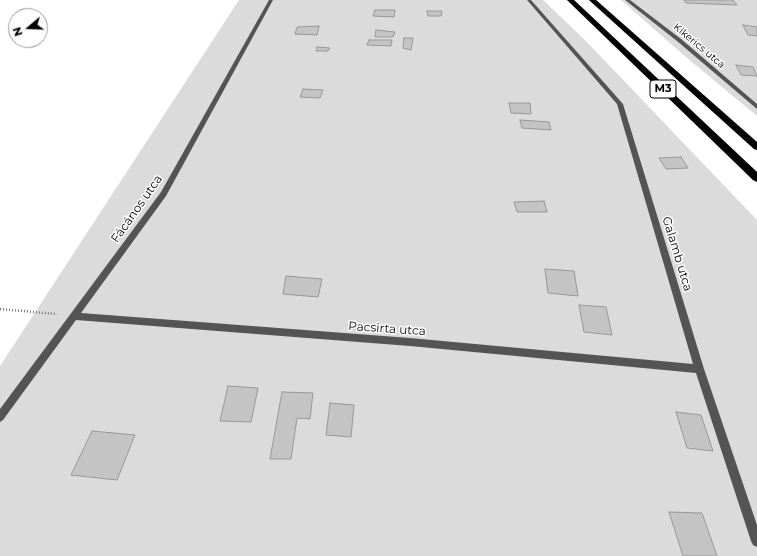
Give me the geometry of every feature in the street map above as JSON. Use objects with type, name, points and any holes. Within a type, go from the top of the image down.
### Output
[{"type":"highway","name":"M3","points":[[570,0],[757,178]]},
{"type":"highway","name":"M3","points":[[592,0],[757,147]]},
{"type":"street","name":"Fácános utca","points":[[0,417],[164,194],[271,0]]},
{"type":"street","name":"Galamb utca","points":[[529,0],[620,104],[698,369],[757,541]]},
{"type":"street","name":"Kikerics utca","points":[[627,0],[679,40],[757,107]]},
{"type":"street","name":"Pacsirta utca","points":[[74,316],[410,342],[698,369]]},
{"type":"path","points":[[0,309],[74,316]]},
{"type":"shaded area","points":[[239,0],[543,0],[586,41],[757,220],[757,556],[0,556],[0,366]]},
{"type":"shaded area","points":[[621,0],[757,0],[757,116],[687,58]]},
{"type":"building","points":[[684,0],[733,0],[737,5],[686,3]]},
{"type":"building","points":[[375,10],[395,10],[394,17],[373,16]]},
{"type":"building","points":[[427,11],[442,11],[441,16],[428,16]]},
{"type":"building","points":[[743,25],[757,27],[757,36],[748,35]]},
{"type":"building","points":[[319,26],[317,35],[295,34],[297,27]]},
{"type":"building","points":[[376,30],[395,32],[393,37],[375,37]]},
{"type":"building","points":[[404,38],[413,38],[411,50],[403,48]]},
{"type":"building","points":[[369,40],[392,40],[391,46],[367,45]]},
{"type":"building","points":[[317,47],[330,48],[328,51],[316,51]]},
{"type":"building","points":[[736,65],[753,67],[757,76],[741,75]]},
{"type":"building","points":[[303,89],[323,90],[320,98],[300,97]]},
{"type":"building","points":[[509,103],[530,103],[531,114],[511,113]]},
{"type":"building","points":[[520,120],[549,122],[551,130],[522,128]]},
{"type":"building","points":[[681,157],[688,168],[666,169],[659,158]]},
{"type":"building","points":[[544,201],[547,212],[517,212],[514,202]]},
{"type":"building","points":[[545,269],[574,271],[578,296],[548,293]]},
{"type":"building","points":[[286,276],[322,279],[318,297],[283,294]]},
{"type":"building","points":[[579,305],[606,307],[612,335],[584,332]]},
{"type":"building","points":[[228,386],[258,388],[251,422],[220,421]]},
{"type":"building","points":[[282,392],[313,393],[310,419],[297,418],[291,459],[270,459]]},
{"type":"building","points":[[330,403],[354,405],[351,437],[326,435]]},
{"type":"building","points":[[676,412],[701,415],[713,451],[687,448]]},
{"type":"building","points":[[92,431],[135,435],[117,480],[71,475]]},
{"type":"building","points":[[669,512],[702,513],[717,556],[683,556]]}]
